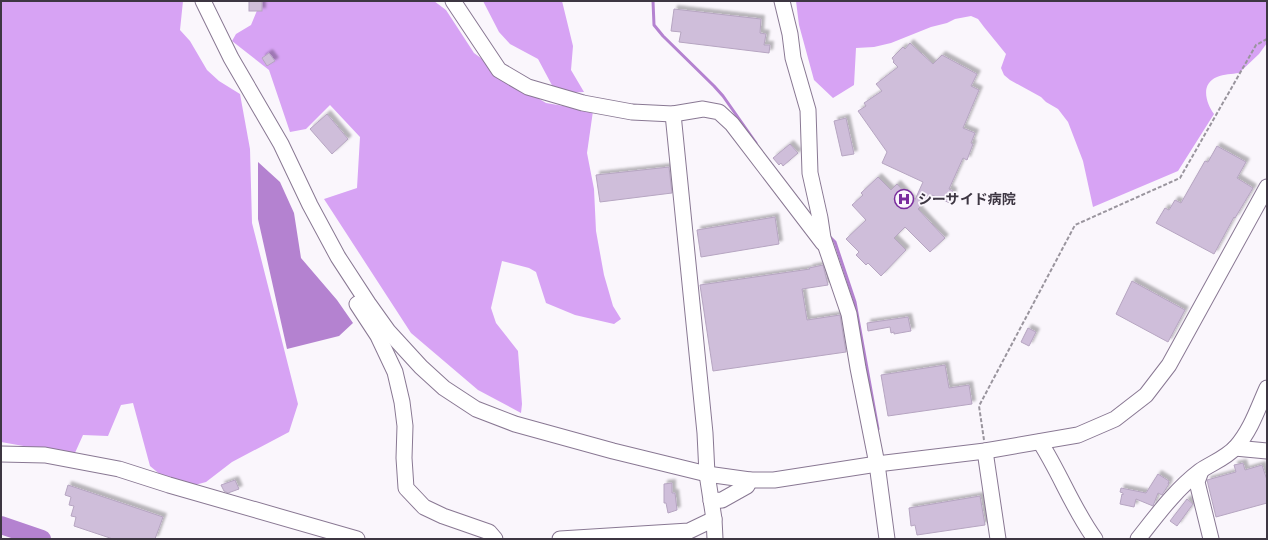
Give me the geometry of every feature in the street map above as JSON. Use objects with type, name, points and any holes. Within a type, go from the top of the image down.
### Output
[{"type":"street","points":[[202,1],[231,58],[281,144],[310,205],[338,257],[388,331],[438,383],[476,409],[515,424],[613,451],[707,474],[750,480],[774,480],[1040,442],[1078,435],[1115,419],[1146,395],[1169,365],[1267,187]]},
{"type":"street","points":[[453,1],[499,70],[528,87],[583,103],[632,112],[673,114],[703,109],[719,112],[732,124],[825,242]]},
{"type":"street","points":[[782,1],[794,58],[808,110],[810,173],[825,242],[849,314],[858,368],[884,464],[887,539]]},
{"type":"street","points":[[231,58],[233,72],[261,124],[306,218],[344,285],[378,336],[395,372],[406,426],[404,458],[406,488],[424,507],[443,516],[489,532],[496,539]]},
{"type":"street","points":[[673,114],[705,433],[707,474],[714,519],[715,539]]},
{"type":"street","points":[[1138,539],[1185,484],[1201,471],[1235,448],[1244,437],[1250,426],[1267,388]]},
{"type":"street","points":[[1040,442],[1050,457],[1084,524],[1095,539]]},
{"type":"street","points":[[1235,448],[1267,451]]},
{"type":"street","points":[[985,451],[998,539]]},
{"type":"street","points":[[1,454],[45,456],[119,469],[169,485],[357,539]]},
{"type":"street","points":[[1201,471],[1197,482],[1210,539]]},
{"type":"street","points":[[711,500],[722,500],[747,486],[750,480]]},
{"type":"street","points":[[560,539],[689,531],[714,519]]},
{"type":"path","points":[[985,451],[979,406],[1075,225],[1180,178],[1256,45],[1267,39]]},
{"type":"shaded area","points":[[1,1],[183,1],[180,30],[190,41],[207,70],[219,81],[240,94],[250,149],[252,223],[298,404],[289,432],[232,462],[206,482],[191,486],[162,476],[150,466],[133,403],[121,405],[108,436],[83,435],[74,455],[1,442]]},
{"type":"shaded area","points":[[261,1],[434,1],[446,10],[474,53],[526,91],[546,103],[593,111],[587,153],[594,189],[596,231],[604,275],[613,306],[621,319],[614,324],[575,315],[546,303],[536,272],[529,268],[502,261],[491,308],[496,323],[518,351],[522,404],[521,413],[478,390],[411,333],[324,199],[357,188],[360,137],[330,105],[306,129],[290,132],[269,70],[232,41],[236,34],[251,25]]},
{"type":"shaded area","points":[[483,1],[562,1],[573,46],[571,70],[584,92],[560,93],[554,89],[538,59],[510,44],[499,32]]},
{"type":"shaded area","points":[[796,1],[1267,1],[1267,43],[1259,54],[1239,73],[1217,77],[1208,84],[1206,89],[1207,99],[1214,114],[1178,171],[1093,207],[1083,161],[1068,122],[1058,109],[1004,75],[1001,68],[1006,54],[978,19],[971,16],[955,19],[891,43],[874,47],[856,48],[854,85],[833,98],[814,80],[799,25]]},
{"type":"shaded area","points":[[258,162],[280,182],[294,213],[301,258],[337,300],[353,323],[339,336],[287,349],[258,219]]},
{"type":"building","points":[[249,1],[262,1],[262,11],[249,11]]},
{"type":"building","points":[[674,9],[761,19],[760,33],[766,34],[764,45],[770,45],[769,53],[679,42],[681,32],[671,31]]},
{"type":"building","points":[[910,43],[933,64],[942,55],[977,74],[971,86],[979,90],[963,128],[975,133],[971,143],[973,144],[967,160],[963,158],[949,189],[953,191],[952,204],[932,195],[918,209],[945,238],[930,252],[905,227],[894,238],[906,250],[881,276],[868,263],[866,265],[856,255],[859,252],[846,239],[866,220],[852,205],[863,195],[861,193],[878,177],[891,190],[897,184],[914,202],[923,182],[882,163],[887,152],[858,111],[866,106],[864,103],[882,91],[876,84],[898,67],[893,62],[894,61],[892,58],[903,47],[905,49]]},
{"type":"building","points":[[269,53],[275,61],[267,66],[262,58]]},
{"type":"building","points":[[327,114],[348,139],[332,154],[310,129]]},
{"type":"building","points":[[846,118],[854,154],[842,156],[834,121]]},
{"type":"building","points":[[790,144],[798,153],[783,166],[781,163],[779,165],[773,158]]},
{"type":"building","points":[[1217,146],[1246,162],[1237,178],[1253,188],[1235,218],[1234,217],[1214,254],[1156,223],[1165,208],[1169,210],[1175,200],[1181,203],[1205,161],[1208,162]]},
{"type":"building","points":[[669,167],[672,193],[600,202],[596,175]]},
{"type":"building","points":[[775,217],[779,244],[701,257],[697,230]]},
{"type":"building","points":[[823,265],[828,285],[802,289],[807,320],[840,315],[846,352],[713,371],[700,285],[810,269],[809,268]]},
{"type":"building","points":[[1132,281],[1185,310],[1168,342],[1116,314]]},
{"type":"building","points":[[908,317],[911,331],[894,334],[894,332],[891,333],[890,327],[868,331],[867,323]]},
{"type":"building","points":[[1028,328],[1036,332],[1029,346],[1021,342]]},
{"type":"building","points":[[945,365],[949,388],[969,385],[972,404],[888,416],[881,375]]},
{"type":"building","points":[[1243,463],[1245,470],[1262,465],[1267,480],[1267,503],[1216,517],[1207,480],[1236,472],[1234,465]]},
{"type":"building","points":[[1158,474],[1169,481],[1169,484],[1162,495],[1158,493],[1153,506],[1136,499],[1134,507],[1120,504],[1122,494],[1123,495],[1123,493],[1120,492],[1121,488],[1146,493]]},
{"type":"building","points":[[235,480],[239,489],[228,493],[224,491],[221,485]]},
{"type":"building","points":[[672,483],[672,493],[675,493],[677,510],[668,513],[666,503],[664,503],[664,484]]},
{"type":"building","points":[[68,485],[163,517],[155,539],[113,539],[74,526],[76,517],[71,516],[74,506],[69,505],[71,497],[65,495]]},
{"type":"building","points":[[980,496],[985,525],[917,535],[915,525],[911,526],[909,508]]},
{"type":"building","points":[[1187,499],[1193,504],[1177,526],[1170,521]]},
{"type":"waterway","points":[[653,1],[654,25],[663,36],[723,96],[756,143]]},
{"type":"waterway","points":[[828,235],[835,242],[855,302],[878,429]]},
{"type":"waterway","points":[[1,525],[42,539]]},
{"type":"place","name":"シーサイド病院","points":[[904,199]]}]
